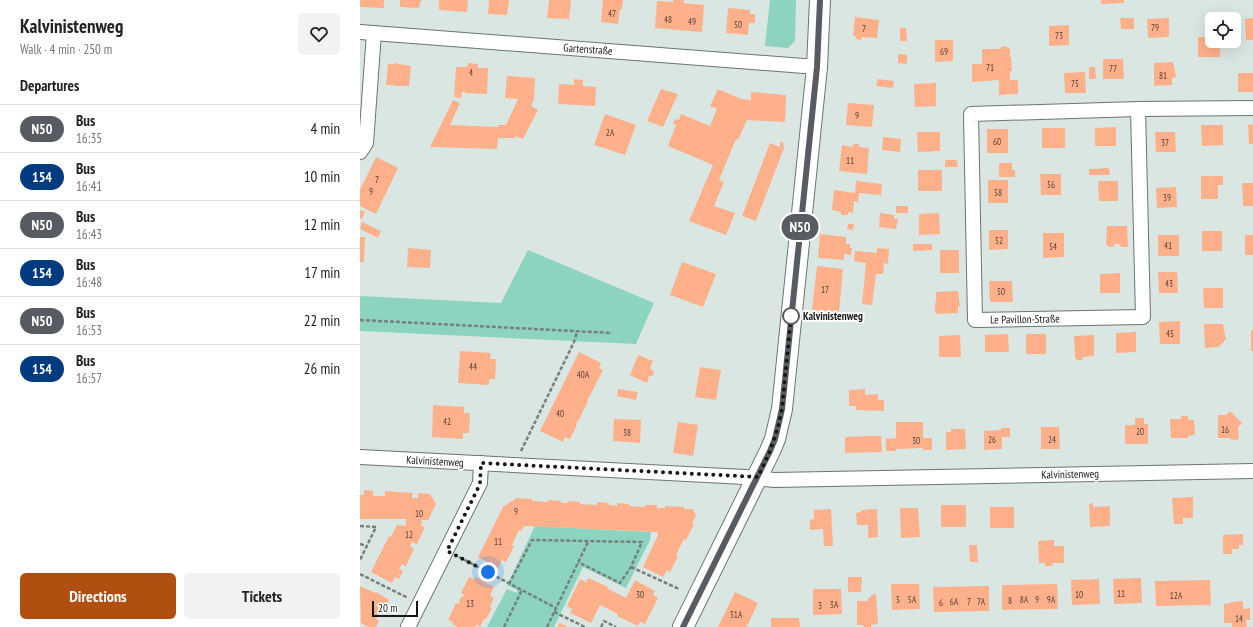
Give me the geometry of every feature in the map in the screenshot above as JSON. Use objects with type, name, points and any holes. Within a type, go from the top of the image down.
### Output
[{"type":"street","points":[[684,627],[758,477],[775,439],[782,409],[817,67],[820,0]]},
{"type":"street","name":"Gartenstraße","points":[[360,32],[817,67]]},
{"type":"street","points":[[360,152],[366,142],[374,33]]},
{"type":"street","name":"Le Pavillon-Straße","points":[[1138,109],[1143,317],[975,320],[971,114],[1138,109],[1253,108]]},
{"type":"street","name":"Kalvinistenweg","points":[[360,458],[758,477],[774,480],[1253,471]]},
{"type":"street","points":[[408,627],[480,484],[481,463]]},
{"type":"path","points":[[360,320],[612,333]]},
{"type":"path","points":[[521,452],[574,342],[577,332]]},
{"type":"path","points":[[360,526],[376,527],[360,560]]},
{"type":"path","points":[[509,584],[532,540],[642,542],[631,567],[620,583],[578,562]]},
{"type":"path","points":[[546,627],[588,542]]},
{"type":"path","points":[[360,544],[367,546]]},
{"type":"path","points":[[447,551],[556,608]]},
{"type":"path","points":[[631,567],[679,589]]},
{"type":"path","points":[[360,574],[420,603]]},
{"type":"path","points":[[504,627],[522,590]]},
{"type":"path","points":[[554,612],[585,627]]},
{"type":"path","points":[[601,627],[604,621],[616,627]]},
{"type":"green space","points":[[770,0],[796,0],[795,41],[788,48],[765,46]]},
{"type":"green space","points":[[528,250],[654,303],[636,344],[360,331],[360,296],[501,303]]},
{"type":"green space","points":[[535,526],[651,532],[650,540],[626,588],[583,567],[554,627],[487,627],[507,589],[517,593],[517,590],[507,585]]},
{"type":"building","points":[[360,0],[384,0],[384,8],[360,7]]},
{"type":"building","points":[[400,0],[422,0],[419,8],[400,7]]},
{"type":"building","points":[[439,0],[468,0],[467,12],[439,10]]},
{"type":"building","points":[[489,0],[509,0],[507,15],[488,14]]},
{"type":"building","points":[[549,0],[571,0],[569,19],[547,18]]},
{"type":"building","points":[[603,0],[623,0],[618,24],[601,22]]},
{"type":"building","points":[[673,0],[684,0],[684,3],[704,5],[702,32],[655,28],[657,1],[673,2]]},
{"type":"building","points":[[1101,0],[1124,0],[1124,3],[1101,4]]},
{"type":"building","points":[[728,8],[750,10],[750,14],[755,14],[755,23],[749,23],[748,35],[726,33]]},
{"type":"building","points":[[855,17],[879,20],[877,38],[862,37],[861,40],[856,39],[856,36],[853,36]]},
{"type":"building","points":[[1120,18],[1134,18],[1134,29],[1121,29]]},
{"type":"building","points":[[1169,18],[1169,37],[1148,38],[1147,19]]},
{"type":"building","points":[[1253,18],[1253,40],[1246,40],[1245,19]]},
{"type":"building","points":[[1069,25],[1069,45],[1049,46],[1049,26]]},
{"type":"building","points":[[900,28],[906,28],[907,41],[900,41]]},
{"type":"building","points":[[1198,37],[1205,37],[1205,48],[1220,48],[1220,57],[1198,57]]},
{"type":"building","points":[[935,40],[953,40],[953,61],[935,62]]},
{"type":"building","points":[[1005,46],[1010,49],[1012,71],[1010,71],[1010,80],[1018,80],[1018,94],[999,95],[999,80],[972,82],[972,64],[982,64],[982,49],[999,49]]},
{"type":"building","points":[[898,54],[907,55],[907,64],[898,63]]},
{"type":"building","points":[[1103,59],[1123,59],[1124,79],[1103,79]]},
{"type":"building","points":[[1173,62],[1176,76],[1172,78],[1172,85],[1154,86],[1154,63]]},
{"type":"building","points":[[394,63],[411,66],[409,86],[386,85],[388,64]]},
{"type":"building","points":[[468,63],[478,64],[478,68],[488,68],[487,94],[462,92],[461,98],[454,97],[456,67],[467,67]]},
{"type":"building","points":[[1089,67],[1095,67],[1096,79],[1089,79]]},
{"type":"building","points":[[1085,72],[1086,93],[1065,93],[1064,73]]},
{"type":"building","points":[[1238,73],[1253,73],[1253,92],[1238,92]]},
{"type":"building","points":[[507,76],[535,78],[534,100],[531,106],[538,110],[523,139],[516,136],[515,138],[498,138],[497,149],[430,147],[453,100],[460,103],[450,125],[498,127],[498,125],[506,125],[518,99],[505,98]]},
{"type":"building","points":[[574,79],[583,80],[583,86],[596,87],[595,106],[558,104],[559,84],[574,85]]},
{"type":"building","points":[[878,79],[894,81],[893,88],[876,86]]},
{"type":"building","points":[[936,83],[936,106],[915,107],[914,84]]},
{"type":"building","points":[[661,89],[678,94],[663,127],[647,121]]},
{"type":"building","points":[[718,89],[741,99],[751,100],[751,92],[786,95],[785,122],[747,120],[738,140],[736,139],[719,180],[724,182],[714,206],[735,213],[726,235],[689,221],[713,165],[668,146],[676,125],[673,124],[675,119],[679,120],[681,114],[710,126],[717,109],[710,106]]},
{"type":"building","points":[[848,103],[874,105],[872,127],[846,125]]},
{"type":"building","points":[[605,114],[636,125],[625,155],[594,145]]},
{"type":"building","points":[[1253,124],[1253,144],[1249,144],[1248,125]]},
{"type":"building","points":[[1201,125],[1223,125],[1223,145],[1202,146]]},
{"type":"building","points":[[1116,127],[1116,146],[1095,146],[1095,128]]},
{"type":"building","points":[[1042,128],[1065,128],[1065,148],[1042,148]]},
{"type":"building","points":[[987,129],[1008,129],[1008,153],[987,153]]},
{"type":"building","points":[[917,132],[940,132],[940,151],[918,152]]},
{"type":"building","points":[[1155,132],[1175,132],[1176,152],[1156,152]]},
{"type":"building","points":[[883,137],[901,139],[900,152],[882,150]]},
{"type":"building","points":[[780,142],[783,142],[784,148],[756,221],[742,216],[770,143],[780,147]]},
{"type":"building","points":[[853,144],[859,144],[859,147],[869,148],[867,174],[839,171],[842,145],[853,147]]},
{"type":"building","points":[[376,157],[398,168],[376,214],[360,206],[360,190]]},
{"type":"building","points":[[945,160],[957,160],[958,167],[945,167]]},
{"type":"building","points":[[999,163],[1012,163],[1012,170],[1015,170],[1015,177],[999,177]]},
{"type":"building","points":[[1109,168],[1110,175],[1089,175],[1089,169]]},
{"type":"building","points":[[918,170],[942,170],[942,191],[918,191]]},
{"type":"building","points":[[1040,174],[1061,174],[1061,195],[1041,195]]},
{"type":"building","points":[[1201,176],[1223,176],[1223,185],[1218,185],[1218,199],[1201,199]]},
{"type":"building","points":[[988,180],[1008,180],[1008,203],[988,203]]},
{"type":"building","points":[[856,181],[882,184],[881,195],[859,193],[858,202],[854,201],[853,213],[848,212],[848,215],[841,215],[841,212],[832,210],[834,190],[855,193]]},
{"type":"building","points":[[1098,181],[1118,181],[1118,201],[1099,201]]},
{"type":"building","points":[[1242,183],[1253,183],[1253,206],[1243,206]]},
{"type":"building","points":[[1176,187],[1177,207],[1157,208],[1156,188]]},
{"type":"building","points":[[896,206],[908,206],[908,213],[896,213]]},
{"type":"building","points":[[360,210],[365,212],[362,219],[360,218]]},
{"type":"building","points":[[880,213],[894,215],[894,219],[898,219],[896,229],[879,227]]},
{"type":"building","points":[[939,213],[940,234],[919,235],[919,214]]},
{"type":"building","points":[[362,222],[381,231],[378,238],[360,229]]},
{"type":"building","points":[[848,224],[854,224],[853,230],[847,229]]},
{"type":"building","points":[[1107,226],[1127,226],[1128,247],[1121,247],[1119,244],[1115,244],[1113,247],[1109,247],[1106,244]]},
{"type":"building","points":[[989,230],[1008,230],[1008,249],[989,250]]},
{"type":"building","points":[[1202,231],[1222,231],[1222,251],[1202,251]]},
{"type":"building","points":[[1043,233],[1064,233],[1064,257],[1043,258]]},
{"type":"building","points":[[820,234],[846,237],[846,244],[850,244],[850,248],[852,248],[851,255],[844,254],[844,260],[818,258]]},
{"type":"building","points":[[1158,235],[1179,235],[1179,256],[1158,256]]},
{"type":"building","points":[[1245,235],[1253,235],[1253,255],[1245,255]]},
{"type":"building","points":[[360,237],[365,237],[364,262],[360,262]]},
{"type":"building","points":[[913,244],[932,244],[932,250],[913,251]]},
{"type":"building","points":[[408,248],[431,250],[430,268],[407,267]]},
{"type":"building","points":[[877,248],[889,249],[888,264],[884,263],[883,274],[876,274],[872,305],[862,304],[866,263],[854,261],[855,251],[877,253]]},
{"type":"building","points":[[940,250],[959,250],[959,273],[940,273]]},
{"type":"building","points":[[682,262],[716,274],[703,307],[670,295]]},
{"type":"building","points":[[817,266],[843,269],[839,312],[812,310]]},
{"type":"building","points":[[1158,272],[1177,272],[1178,293],[1159,293]]},
{"type":"building","points":[[1120,273],[1120,293],[1100,293],[1100,274]]},
{"type":"building","points":[[989,281],[1012,281],[1013,302],[990,302]]},
{"type":"building","points":[[1203,288],[1223,288],[1223,308],[1204,308]]},
{"type":"building","points":[[958,291],[960,306],[958,306],[958,313],[937,314],[935,310],[936,292]]},
{"type":"building","points":[[1180,321],[1180,344],[1160,344],[1159,322]]},
{"type":"building","points":[[1204,324],[1223,324],[1226,340],[1224,340],[1224,342],[1218,347],[1205,348]]},
{"type":"building","points":[[1251,330],[1253,330],[1253,351],[1251,351]]},
{"type":"building","points":[[1136,332],[1136,352],[1116,353],[1116,333]]},
{"type":"building","points":[[1008,334],[1009,352],[985,352],[985,335]]},
{"type":"building","points":[[1026,334],[1046,334],[1046,354],[1026,354]]},
{"type":"building","points":[[960,335],[961,357],[939,357],[939,336]]},
{"type":"building","points":[[1094,335],[1094,356],[1083,357],[1082,360],[1077,360],[1075,357],[1074,336]]},
{"type":"building","points":[[460,351],[491,353],[490,359],[496,359],[495,379],[489,379],[489,385],[458,383]]},
{"type":"building","points":[[579,352],[601,363],[599,368],[603,370],[570,439],[565,437],[563,442],[540,431]]},
{"type":"building","points":[[638,355],[653,361],[650,368],[654,372],[653,376],[649,376],[647,383],[630,375]]},
{"type":"building","points":[[700,367],[721,370],[716,400],[695,397]]},
{"type":"building","points":[[618,389],[638,392],[636,400],[617,396]]},
{"type":"building","points":[[865,389],[865,395],[878,394],[878,400],[884,400],[884,411],[856,410],[856,406],[849,406],[849,390]]},
{"type":"building","points":[[433,405],[464,407],[464,413],[470,413],[469,433],[463,433],[463,439],[432,437]]},
{"type":"building","points":[[1230,411],[1242,423],[1238,427],[1239,439],[1236,440],[1230,438],[1218,438],[1218,415],[1226,415]]},
{"type":"building","points":[[1181,416],[1188,416],[1188,420],[1194,420],[1195,435],[1188,436],[1188,438],[1171,438],[1170,419],[1181,419]]},
{"type":"building","points":[[1135,418],[1144,418],[1144,424],[1148,424],[1148,444],[1125,444],[1125,425],[1135,425]]},
{"type":"building","points":[[614,419],[641,420],[640,443],[613,441]]},
{"type":"building","points":[[678,422],[698,425],[693,456],[673,453]]},
{"type":"building","points":[[896,422],[923,422],[923,438],[932,438],[932,450],[923,450],[923,448],[886,451],[886,439],[896,438]]},
{"type":"building","points":[[1041,427],[1059,427],[1060,449],[1041,449]]},
{"type":"building","points":[[1001,428],[1010,428],[1010,437],[1002,437],[1002,449],[984,450],[984,431],[1001,430]]},
{"type":"building","points":[[951,429],[965,429],[966,449],[946,450],[946,432],[951,432]]},
{"type":"building","points":[[881,436],[882,452],[845,453],[845,437]]},
{"type":"building","points":[[364,490],[373,491],[373,496],[385,496],[385,491],[413,493],[412,498],[418,498],[418,493],[430,494],[436,504],[428,520],[422,520],[421,526],[425,527],[417,544],[412,542],[410,546],[414,549],[406,566],[402,564],[399,569],[403,571],[399,579],[395,577],[392,583],[371,572],[389,536],[391,537],[397,525],[406,526],[406,519],[360,519],[360,495],[364,495]]},
{"type":"building","points":[[1193,497],[1193,518],[1183,518],[1183,524],[1174,524],[1172,498]]},
{"type":"building","points":[[515,498],[532,499],[532,501],[561,501],[561,503],[568,503],[569,501],[580,502],[580,504],[597,505],[597,502],[609,503],[609,505],[617,506],[617,503],[629,504],[629,506],[645,507],[645,505],[657,505],[657,508],[665,508],[665,506],[684,507],[684,509],[693,509],[696,515],[692,523],[694,524],[676,555],[678,556],[670,572],[667,570],[663,577],[643,567],[658,535],[657,532],[526,526],[523,527],[521,531],[519,530],[512,545],[514,546],[506,562],[502,560],[498,568],[478,557],[504,505],[506,506],[508,503],[515,500]]},
{"type":"building","points":[[1093,503],[1093,507],[1110,506],[1110,526],[1090,527],[1089,504]]},
{"type":"building","points":[[941,505],[966,505],[966,527],[941,527]]},
{"type":"building","points":[[990,507],[1014,507],[1014,528],[990,528]]},
{"type":"building","points":[[900,508],[918,508],[920,537],[901,538]]},
{"type":"building","points":[[831,509],[833,546],[824,546],[823,529],[810,530],[810,520],[814,519],[814,510]]},
{"type":"building","points":[[877,509],[878,537],[868,538],[868,525],[857,525],[856,513],[861,512],[861,510]]},
{"type":"building","points":[[1243,534],[1243,545],[1239,545],[1239,549],[1232,549],[1232,554],[1223,554],[1223,535]]},
{"type":"building","points":[[1054,540],[1054,546],[1064,546],[1064,563],[1052,563],[1053,566],[1045,566],[1045,563],[1039,563],[1038,541]]},
{"type":"building","points":[[969,545],[977,545],[978,562],[970,562]]},
{"type":"building","points":[[469,577],[474,579],[475,577],[494,587],[490,596],[494,598],[490,607],[492,608],[480,627],[476,625],[475,627],[457,627],[452,624],[453,622],[448,620],[456,603],[459,604],[461,597],[464,595],[461,593]]},
{"type":"building","points":[[848,577],[862,577],[861,592],[848,592]]},
{"type":"building","points":[[588,578],[608,587],[608,589],[626,598],[635,580],[655,591],[653,595],[658,598],[645,624],[640,622],[638,626],[617,616],[618,614],[600,605],[591,623],[570,613],[572,609],[567,606],[580,579],[586,582]]},
{"type":"building","points":[[1141,578],[1142,603],[1114,604],[1113,579]]},
{"type":"building","points":[[1099,579],[1100,604],[1072,605],[1071,580]]},
{"type":"building","points":[[1210,580],[1211,605],[1156,606],[1155,581]]},
{"type":"building","points":[[891,584],[919,584],[920,609],[892,610]]},
{"type":"building","points":[[1057,584],[1058,609],[1002,610],[1002,585]]},
{"type":"building","points":[[360,586],[375,593],[376,592],[389,600],[385,609],[382,607],[376,619],[379,621],[376,627],[368,627],[361,623]]},
{"type":"building","points":[[989,586],[989,611],[934,612],[933,587]]},
{"type":"building","points":[[813,589],[841,589],[842,614],[813,615]]},
{"type":"building","points":[[735,592],[758,603],[747,626],[718,627]]},
{"type":"building","points":[[876,594],[878,624],[871,625],[871,627],[857,625],[857,601],[868,601],[872,595]]},
{"type":"building","points":[[1243,601],[1243,609],[1250,608],[1250,620],[1246,620],[1247,627],[1232,627],[1232,623],[1224,623],[1224,604]]},
{"type":"building","points":[[771,618],[799,618],[800,627],[771,627]]},
{"type":"building","points":[[560,623],[568,627],[557,627]]},
{"type":"bus line","name":"N50","points":[[683,627],[770,451],[775,439],[782,409],[817,67],[820,0]]},
{"type":"place","name":"Kalvinistenweg","points":[[791,316]]},
{"type":"route","points":[[488,572],[447,551],[480,484],[481,463],[758,477],[775,439],[782,409],[791,316]]}]
